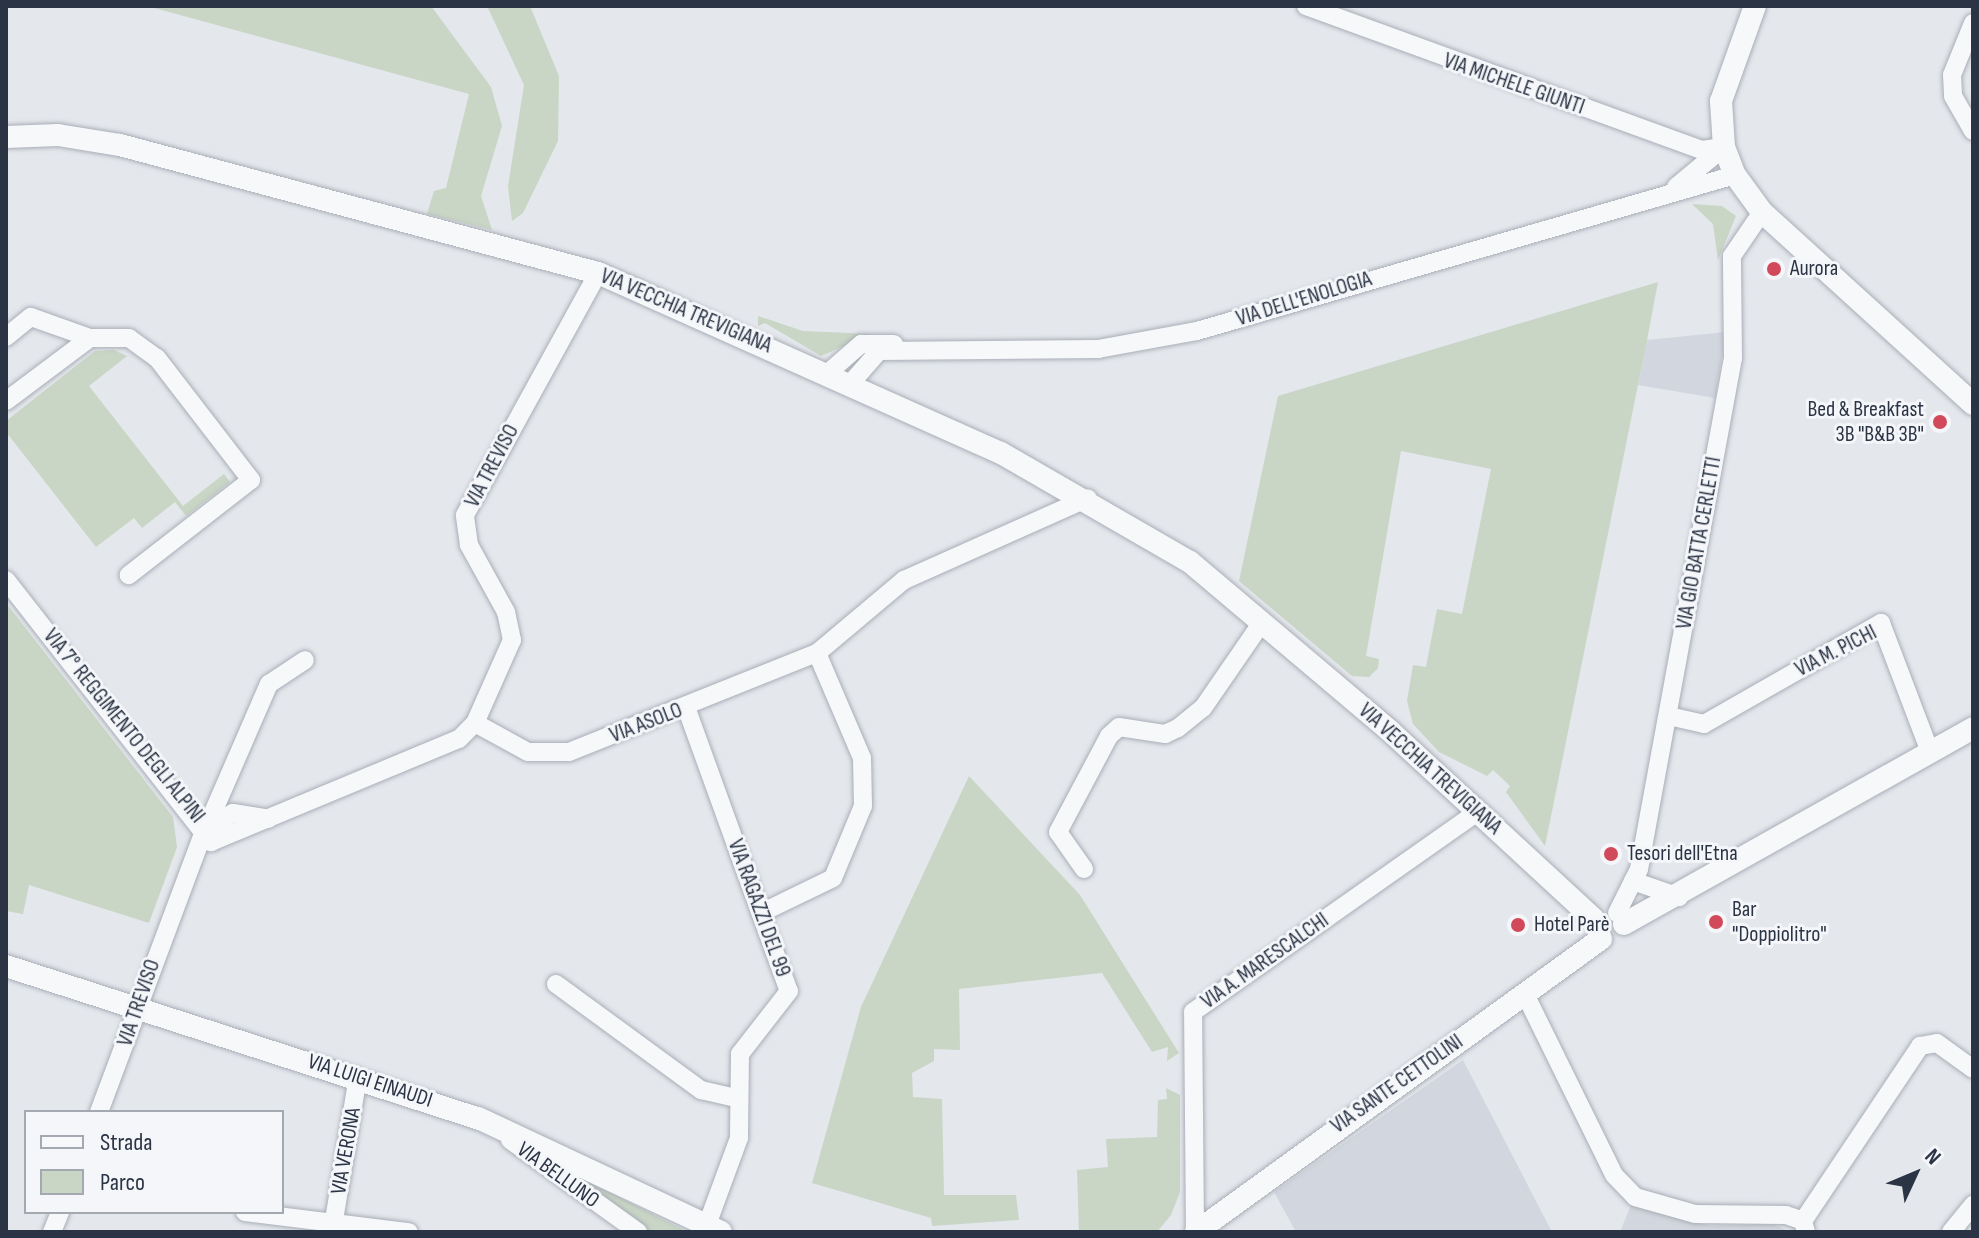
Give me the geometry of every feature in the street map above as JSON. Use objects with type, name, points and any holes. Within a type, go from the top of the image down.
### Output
[{"type":"street","name":"VIA MICHELE GIUNTI","points":[[1306,6],[1702,150],[1724,147]]},
{"type":"street","points":[[1755,6],[1721,101],[1724,147],[1735,175],[1762,212],[1973,404]]},
{"type":"street","points":[[1973,23],[1952,75],[1953,96],[1973,131]]},
{"type":"street","name":"VIA VECCHIA TREVIGIANA","points":[[6,137],[58,135],[120,145],[598,273],[829,372],[1088,498],[1190,562],[1262,622],[1478,812],[1598,929]]},
{"type":"street","name":"VIA DELL'ENOLOGIA","points":[[1673,189],[1724,147]]},
{"type":"street","name":"VIA DELL'ENOLOGIA","points":[[829,372],[861,344],[924,348],[1098,349],[1165,338],[1673,189],[1735,175]]},
{"type":"street","name":"VIA GIO BATTA CERLETTI","points":[[1620,918],[1633,881],[1669,716],[1733,358],[1732,256],[1762,212]]},
{"type":"street","name":"VIA TREVISO","points":[[475,723],[512,640],[506,612],[469,545],[465,515],[598,273]]},
{"type":"street","points":[[6,337],[31,317],[90,338],[116,335],[144,346],[251,480],[129,575]]},
{"type":"street","points":[[9,393],[90,338]]},
{"type":"street","name":"VIA DELL'ENOLOGIA","points":[[851,383],[879,351],[924,348]]},
{"type":"street","name":"VIA ASOLO","points":[[475,723],[513,747],[555,755],[686,707],[817,653],[904,580],[1088,498]]},
{"type":"street","name":"VIA 7° REGGIMENTO DEGLI ALPINI","points":[[6,580],[204,840]]},
{"type":"street","points":[[1084,869],[1058,832],[1109,736],[1119,727],[1165,734],[1178,728],[1203,708],[1262,622]]},
{"type":"street","name":"VIA M. PICHI","points":[[1669,716],[1704,724],[1881,623],[1930,752]]},
{"type":"street","points":[[761,913],[833,878],[863,806],[862,758],[817,653]]},
{"type":"street","name":"VIA 7° REGGIMENTO DEGLI ALPINI","points":[[204,840],[269,684],[305,660]]},
{"type":"street","name":"VIA RAGAZZI DEL 99","points":[[686,707],[789,991],[740,1054],[736,1098],[739,1138],[714,1228]]},
{"type":"street","points":[[204,840],[273,819],[459,739],[475,723]]},
{"type":"street","name":"VIA SANTE CETTOLINI","points":[[1196,1232],[1526,996],[1598,929],[1615,940],[1620,918],[1679,897],[1973,728]]},
{"type":"street","name":"VIA A. MARESCALCHI","points":[[1196,1232],[1193,1012],[1478,812]]},
{"type":"street","points":[[204,840],[233,813],[273,819]]},
{"type":"street","name":"VIA TREVISO","points":[[100,1110],[204,840]]},
{"type":"street","points":[[1633,881],[1679,897]]},
{"type":"street","name":"VIA LUIGI EINAUDI","points":[[6,966],[138,1005],[478,1118],[714,1228]]},
{"type":"street","points":[[556,984],[701,1090],[736,1098]]},
{"type":"street","points":[[1526,996],[1614,1175],[1635,1197],[1695,1214],[1805,1227],[1920,1046],[1937,1043],[1973,1069]]},
{"type":"street","name":"VIA VERONA","points":[[358,1077],[333,1229],[409,1232]]},
{"type":"street","name":"VIA BELLUNO","points":[[478,1118],[638,1232]]},
{"type":"street","points":[[1951,1232],[1973,1205]]},
{"type":"street","points":[[255,1214],[333,1229]]},
{"type":"shaded area","points":[[1726,332],[1715,398],[1638,385],[1647,340]]},
{"type":"shaded area","points":[[1463,1060],[1552,1232],[1296,1232],[1274,1192]]},
{"type":"shaded area","points":[[1631,1205],[1711,1226],[1773,1224],[1790,1232],[1620,1232]]},
{"type":"green space","points":[[147,6],[431,6],[491,87],[502,126],[481,196],[492,230],[427,214],[434,191],[446,188],[469,94]]},
{"type":"green space","points":[[487,6],[530,6],[559,76],[558,141],[523,213],[512,221],[508,186],[524,85]]},
{"type":"green space","points":[[1692,204],[1722,206],[1736,216],[1718,260],[1713,224]]},
{"type":"green space","points":[[1658,282],[1545,846],[1506,792],[1510,786],[1493,770],[1487,776],[1439,752],[1413,724],[1407,701],[1413,665],[1426,667],[1437,609],[1462,614],[1491,469],[1401,451],[1366,656],[1379,659],[1378,668],[1369,677],[1352,676],[1239,581],[1278,396]]},
{"type":"green space","points":[[758,316],[803,331],[871,334],[821,356],[765,323],[758,326]]},
{"type":"green space","points":[[114,350],[127,356],[89,386],[183,506],[224,474],[230,482],[186,516],[175,502],[142,528],[134,518],[96,547],[6,432],[6,421],[95,351]]},
{"type":"green space","points":[[6,603],[173,817],[177,847],[149,923],[29,885],[23,914],[6,911]]},
{"type":"green space","points":[[969,776],[1080,895],[1179,1053],[1167,1061],[1168,1047],[1152,1052],[1102,973],[959,989],[960,1050],[934,1049],[934,1061],[912,1073],[913,1097],[942,1099],[944,1195],[1016,1195],[1019,1220],[932,1226],[931,1218],[812,1183],[861,1007]]},
{"type":"green space","points":[[1166,1088],[1180,1095],[1180,1192],[1171,1215],[1157,1232],[1079,1232],[1077,1170],[1108,1167],[1106,1139],[1157,1137],[1158,1100],[1167,1099]]},
{"type":"green space","points":[[565,1170],[688,1232],[647,1232]]},
{"type":"place","name":"Aurora","points":[[1774,269]]},
{"type":"place","name":"Bed & Breakfast 3B \"B&B 3B\"","points":[[1940,422]]},
{"type":"place","name":"Tesori dell'Etna","points":[[1611,854]]},
{"type":"place","name":"Bar \"Doppiolitro\"","points":[[1716,922]]},
{"type":"place","name":"Hotel Parè","points":[[1518,925]]}]
